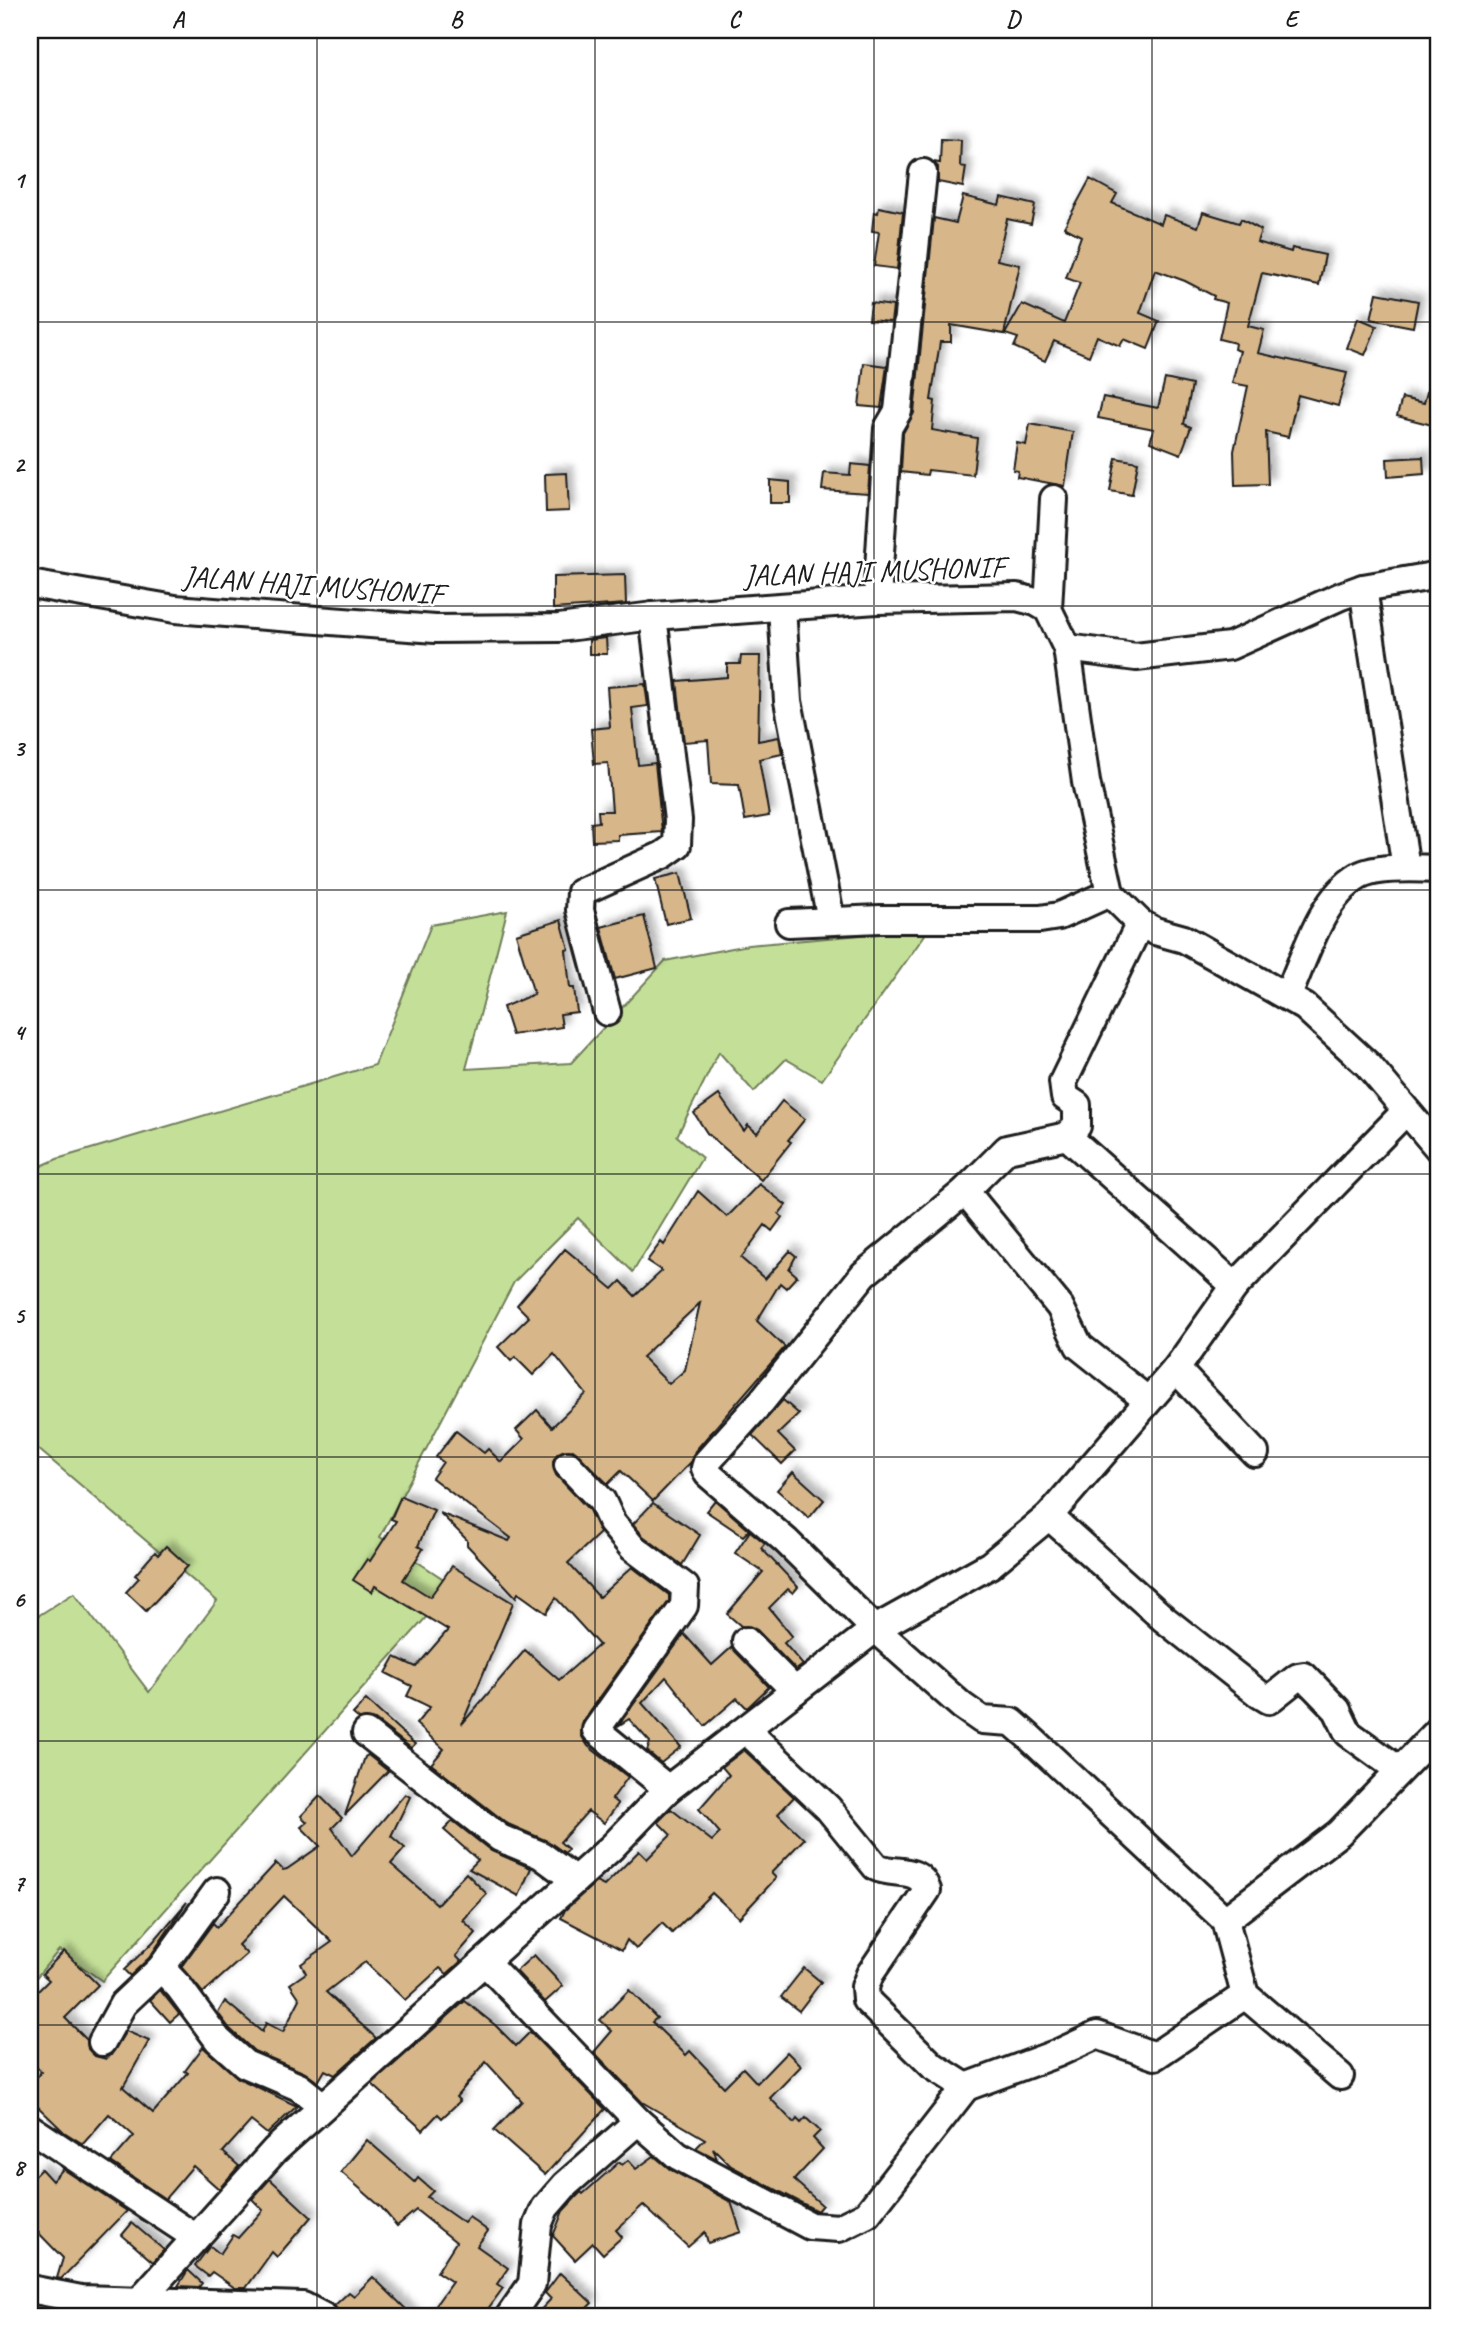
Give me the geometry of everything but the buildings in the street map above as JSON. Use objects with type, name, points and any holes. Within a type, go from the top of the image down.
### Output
[{"type":"street","points":[[877,600],[888,428],[898,411],[923,173]]},
{"type":"street","points":[[1054,499],[1048,609],[1067,648],[1086,782],[1110,893],[1140,923],[1155,931],[1184,939],[1288,995],[1330,1027],[1439,1149]]},
{"type":"street","points":[[1067,648],[1136,657],[1230,646],[1363,589],[1439,575]]},
{"type":"street","name":"JALAN HAJI MUSHONIF","points":[[30,584],[175,609],[435,629],[559,628],[653,616],[877,600],[1017,597],[1036,601],[1048,609]]},
{"type":"street","points":[[1363,589],[1406,868]]},
{"type":"street","points":[[782,608],[788,701],[831,920]]},
{"type":"street","points":[[607,1012],[580,910],[581,892],[663,855],[677,845],[678,820],[653,616]]},
{"type":"street","points":[[1288,995],[1323,919],[1361,874],[1406,868],[1439,869]]},
{"type":"street","points":[[789,923],[831,920],[1040,919],[1059,916],[1110,893]]},
{"type":"street","points":[[1140,923],[1063,1082],[1065,1097],[1077,1105],[1077,1126],[1067,1136],[1007,1149],[965,1191],[864,1274],[761,1402],[707,1462],[705,1468],[708,1474],[786,1541],[875,1629],[974,1715],[982,1720],[1012,1722],[1225,1920],[1245,1995],[1340,2076]]},
{"type":"street","points":[[137,2310],[195,2237],[275,2150],[575,1880],[668,1789],[875,1629],[990,1564],[1049,1516],[1176,1369],[1235,1286],[1406,1111]]},
{"type":"street","points":[[1067,1136],[1235,1286]]},
{"type":"street","points":[[965,1191],[1060,1307],[1079,1346],[1147,1400]]},
{"type":"street","points":[[1176,1369],[1255,1453]]},
{"type":"street","points":[[568,1465],[602,1501],[612,1523],[632,1547],[685,1587],[684,1606],[596,1730],[668,1789]]},
{"type":"street","points":[[1049,1516],[1164,1619],[1269,1700],[1298,1677],[1304,1676],[1337,1710],[1348,1733],[1399,1770]]},
{"type":"street","points":[[746,1641],[795,1691]]},
{"type":"street","points":[[746,1730],[828,1808],[876,1867],[887,1872],[910,1872],[924,1881],[927,1890],[870,1973],[865,1987],[866,2000],[933,2066],[966,2087]]},
{"type":"street","points":[[1225,1920],[1254,1896],[1302,1864],[1339,1833],[1439,1730]]},
{"type":"street","points":[[366,1733],[500,1838],[541,1855],[575,1880]]},
{"type":"street","points":[[102,2042],[123,2004],[161,1968],[217,1891]]},
{"type":"street","points":[[485,1962],[638,2121],[678,2156],[810,2226],[839,2228],[867,2214],[966,2087],[1058,2053],[1097,2035],[1154,2056],[1245,1995]]},
{"type":"street","points":[[161,1968],[179,1987],[218,2040],[244,2064],[299,2087],[323,2106]]},
{"type":"street","points":[[509,2317],[531,2284],[538,2225],[545,2208],[565,2185],[638,2121]]},
{"type":"street","points":[[30,2128],[195,2237]]},
{"type":"street","points":[[30,2289],[137,2310],[303,2306],[324,2317]]},
{"type":"green space","points":[[507,911],[466,1069],[571,1063],[665,961],[748,945],[929,929],[822,1080],[786,1059],[754,1092],[719,1052],[677,1136],[702,1158],[633,1272],[578,1218],[514,1282],[380,1537],[454,1586],[102,1981],[59,1950],[30,1985],[30,1621],[74,1593],[149,1692],[217,1601],[30,1442],[30,1171],[57,1159],[375,1065],[431,925]]}]
